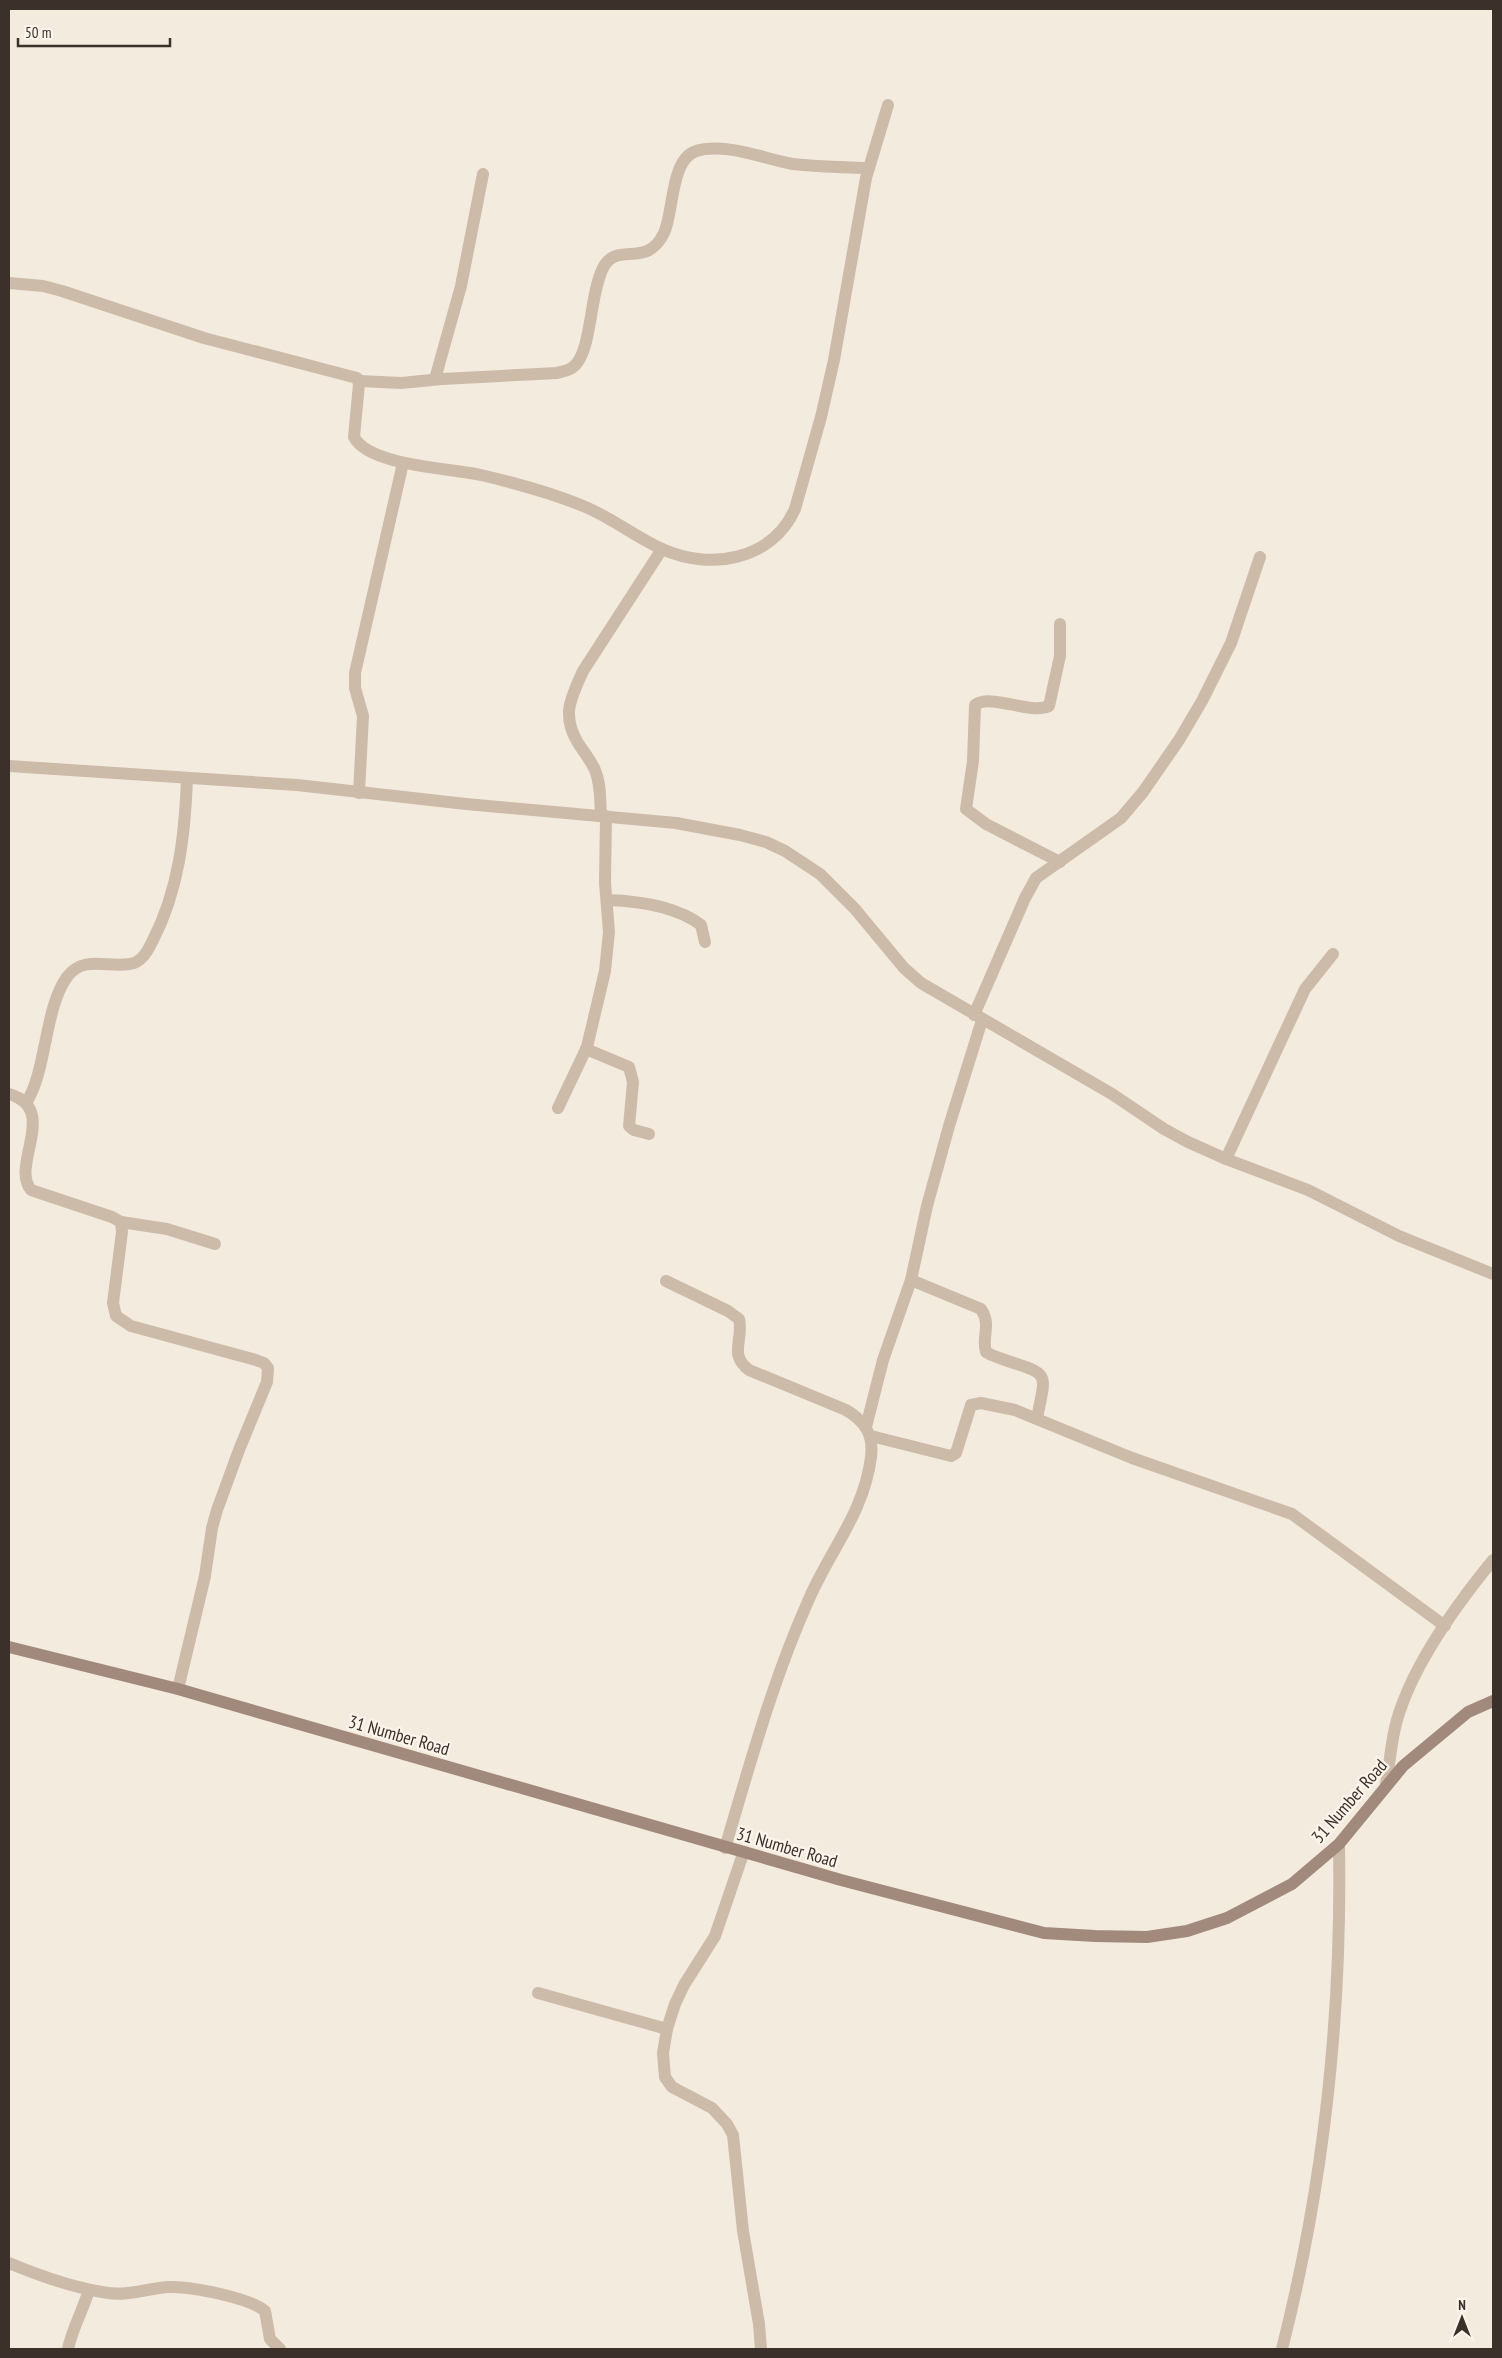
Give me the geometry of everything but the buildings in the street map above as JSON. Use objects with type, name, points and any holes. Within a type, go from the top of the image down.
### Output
[{"type":"main road","name":"31 Number Road","points":[[9,1647],[178,1689],[742,1854],[1044,1933],[1147,1937],[1187,1931],[1227,1918],[1292,1884],[1339,1844],[1386,1784],[1403,1766],[1468,1712],[1493,1701]]},
{"type":"street","points":[[359,381],[354,430],[356,442],[368,450],[403,463],[479,474],[547,493],[607,516],[662,549],[685,557],[732,558],[762,548],[778,537],[796,509],[814,448],[826,398],[869,168],[888,105]]},
{"type":"street","points":[[9,283],[43,286],[62,291],[204,338],[357,378],[359,381],[401,383],[435,379],[566,371],[576,364],[583,348],[595,294],[608,261],[617,255],[645,254],[657,244],[667,226],[678,173],[685,160],[693,152],[723,150],[792,164],[869,168]]},
{"type":"street","points":[[435,379],[459,295],[483,174]]},
{"type":"street","points":[[359,793],[363,716],[355,688],[355,673],[403,463]]},
{"type":"street","points":[[558,1108],[586,1049],[594,1022],[608,951],[603,816],[600,791],[595,770],[573,734],[568,712],[583,671],[662,549]]},
{"type":"street","points":[[725,1848],[757,1740],[788,1649],[809,1597],[854,1517],[871,1458],[869,1431],[883,1360],[911,1280],[927,1206],[978,1017],[1030,888],[1036,878],[1120,818],[1143,792],[1179,740],[1206,693],[1231,643],[1247,601],[1260,557]]},
{"type":"street","points":[[1060,624],[1060,656],[1050,706],[1040,708],[985,702],[975,705],[973,761],[966,809],[986,824],[1060,862]]},
{"type":"street","points":[[9,766],[298,785],[359,793],[603,816],[705,828],[766,842],[785,851],[820,874],[904,968],[921,984],[1112,1094],[1164,1129],[1226,1159],[1308,1190],[1399,1236],[1493,1274]]},
{"type":"street","points":[[26,1103],[31,1094],[45,1039],[61,988],[67,978],[79,966],[85,964],[137,962],[147,951],[161,924],[170,898],[181,854],[187,778]]},
{"type":"street","points":[[607,900],[648,904],[688,918],[702,925],[705,942]]},
{"type":"street","points":[[1226,1159],[1305,988],[1333,954]]},
{"type":"street","points":[[586,1049],[629,1067],[633,1082],[628,1126],[634,1130],[649,1134]]},
{"type":"street","points":[[9,1094],[18,1096],[26,1103],[32,1117],[33,1127],[26,1169],[28,1187],[36,1193],[112,1217],[121,1222],[168,1229],[215,1244]]},
{"type":"street","points":[[121,1222],[122,1232],[113,1303],[116,1316],[131,1326],[264,1363],[269,1374],[239,1450],[212,1528],[205,1576],[178,1689]]},
{"type":"street","points":[[911,1280],[982,1309],[988,1322],[985,1344],[986,1352],[1034,1370],[1042,1376],[1044,1384],[1037,1418]]},
{"type":"street","points":[[666,1281],[728,1311],[739,1319],[738,1360],[745,1367],[846,1410],[858,1417],[869,1431],[951,1456],[956,1453],[970,1405],[982,1403],[997,1405],[1037,1418],[1132,1458],[1292,1514],[1445,1626]]},
{"type":"street","points":[[1386,1784],[1397,1720],[1414,1679],[1445,1626],[1493,1560]]},
{"type":"street","points":[[1282,2349],[1298,2279],[1322,2154],[1333,2049],[1340,1934],[1339,1844]]},
{"type":"street","points":[[742,1854],[715,1936],[684,1985],[667,2029],[663,2053],[665,2077],[672,2086],[712,2108],[733,2135],[742,2231],[759,2324],[761,2349]]},
{"type":"street","points":[[538,1993],[667,2029]]},
{"type":"street","points":[[9,2263],[35,2274],[89,2290],[125,2294],[169,2287],[185,2288],[244,2300],[265,2311],[270,2339],[280,2349]]},
{"type":"street","points":[[68,2349],[72,2333],[83,2311],[89,2290]]}]
